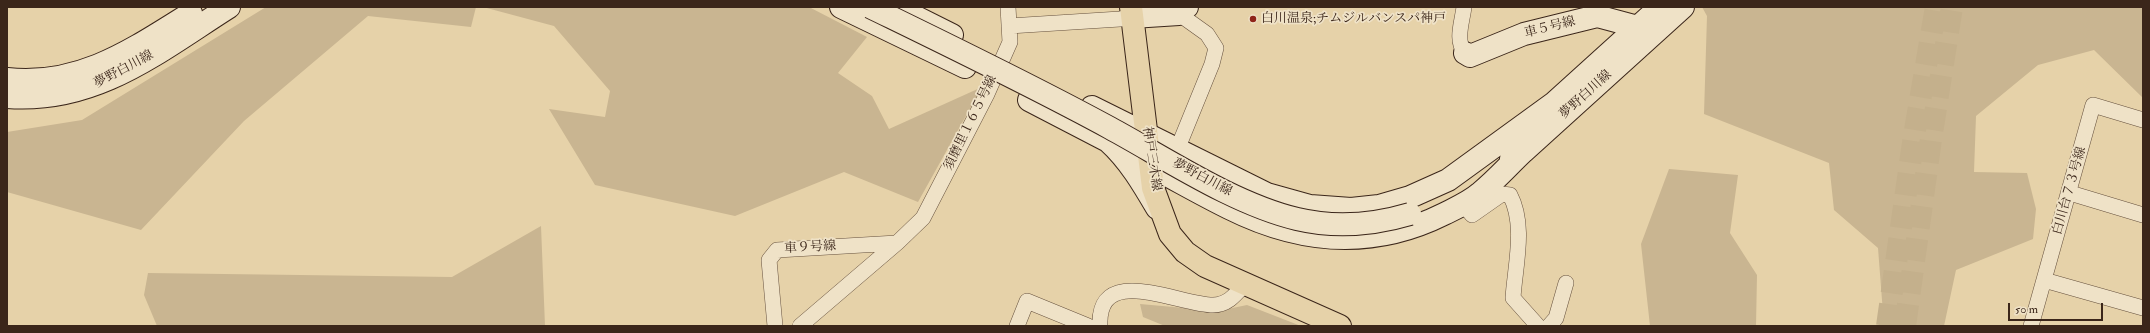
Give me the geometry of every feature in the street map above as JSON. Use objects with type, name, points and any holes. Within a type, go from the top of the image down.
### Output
[{"type":"main road","name":"神戸三木線","points":[[1131,12],[1153,188],[1170,234],[1185,252],[1205,266],[1340,326]]},
{"type":"street","name":"夢野白川線","points":[[7,79],[23,81],[76,74],[128,52],[200,7]]},
{"type":"street","name":"夢野白川線","points":[[7,97],[41,98],[62,96],[96,85],[127,71],[229,7]]},
{"type":"street","points":[[841,7],[965,67],[1108,141],[1119,151],[1135,172],[1163,217]]},
{"type":"street","name":"夢野白川線","points":[[870,7],[1066,105],[1257,206],[1296,219],[1332,224],[1363,224],[1410,214],[1447,198],[1482,175],[1524,151],[1683,7]]},
{"type":"street","points":[[896,7],[1247,185],[1281,199],[1310,206],[1332,209],[1358,208],[1379,206],[1410,197],[1448,180],[1554,103]]},
{"type":"street","name":"須磨里１６５号線","points":[[897,243],[923,218],[987,94],[1010,42],[1008,7]]},
{"type":"street","points":[[1464,7],[1459,40],[1460,47],[1465,53]]},
{"type":"street","name":"夢野白川線","points":[[1482,175],[1554,103],[1660,7]]},
{"type":"street","points":[[1009,26],[1120,19],[1131,12],[1183,10],[1207,34],[1216,48],[1212,64],[1177,150]]},
{"type":"street","name":"車５号線","points":[[1465,53],[1470,56],[1524,34],[1597,16],[1638,27]]},
{"type":"street","name":"白川台７３号線","points":[[2031,326],[2070,193],[2093,105],[2143,120]]},
{"type":"street","points":[[1119,151],[1150,165],[1229,208],[1259,221],[1300,234],[1359,238],[1388,235],[1422,225],[1463,204],[1480,194],[1524,151]]},
{"type":"street","points":[[2070,193],[2143,215]]},
{"type":"street","points":[[1463,204],[1472,215],[1502,194],[1510,195],[1517,208],[1518,234],[1513,298],[1538,326]]},
{"type":"street","points":[[800,326],[897,243]]},
{"type":"street","name":"車９号線","points":[[775,326],[769,260],[777,250],[897,243]]},
{"type":"street","points":[[2044,280],[2143,308]]},
{"type":"street","points":[[1549,326],[1556,318],[1566,283]]},
{"type":"street","points":[[1100,326],[1099,312],[1106,300],[1122,292],[1141,291],[1213,305],[1228,301],[1245,284]]},
{"type":"street","points":[[1017,326],[1027,301],[1088,326]]},
{"type":"shaded area","points":[[266,7],[476,7],[471,27],[368,16],[244,121],[141,230],[7,192],[7,132],[82,120]]},
{"type":"shaded area","points":[[483,7],[809,7],[867,37],[838,73],[872,96],[889,129],[982,87],[918,202],[844,172],[735,216],[595,185],[549,109],[605,117],[610,91],[554,26]]},
{"type":"shaded area","points":[[1702,7],[2143,7],[2143,98],[2094,50],[2038,65],[1976,116],[1974,172],[2027,173],[2036,209],[2033,239],[1956,270],[1944,326],[1884,326],[1878,248],[1834,210],[1829,163],[1704,114],[1707,16]]},
{"type":"shaded area","points":[[1669,169],[1738,175],[1730,233],[1757,275],[1756,326],[1650,326],[1641,244]]},
{"type":"shaded area","points":[[541,226],[545,326],[157,326],[144,295],[148,273],[452,277]]},
{"type":"shaded area","points":[[1140,304],[1218,311],[1247,305],[1301,326],[1165,326],[1143,317]]},
{"type":"tunnel","points":[[1887,326],[1914,136],[1936,7]]},
{"type":"tunnel","points":[[1905,326],[1931,139],[1952,7]]},
{"type":"place","name":"白川温泉;チムジルバンスパ神戸","points":[[1253,19]]}]
